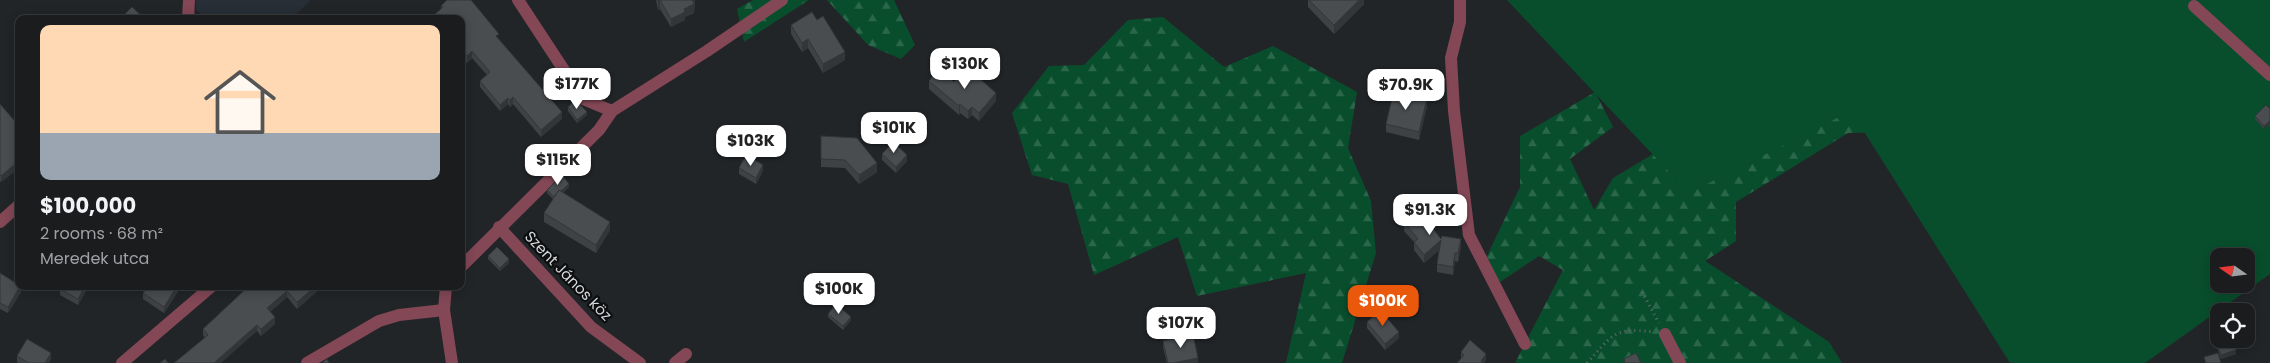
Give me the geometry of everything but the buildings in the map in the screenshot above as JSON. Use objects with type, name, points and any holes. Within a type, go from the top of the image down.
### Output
[{"type":"street","points":[[188,15],[189,0]]},
{"type":"street","points":[[518,0],[583,98],[612,111]]},
{"type":"street","points":[[465,263],[599,130],[612,111],[707,51],[782,0]]},
{"type":"street","points":[[1460,0],[1460,22],[1451,58],[1454,110],[1469,235],[1525,344]]},
{"type":"street","points":[[2194,6],[2270,75]]},
{"type":"street","points":[[0,214],[15,207]]},
{"type":"street","points":[[0,222],[15,208]]},
{"type":"street","name":"Szent János köz","points":[[499,228],[591,327],[640,363]]},
{"type":"street","points":[[122,363],[207,290]]},
{"type":"street","points":[[446,290],[444,310],[452,363]]},
{"type":"street","points":[[307,363],[378,321],[398,315],[444,310]]},
{"type":"street","points":[[1665,334],[1680,363]]},
{"type":"street","points":[[675,363],[686,354]]},
{"type":"path","points":[[1642,292],[1665,334]]},
{"type":"path","points":[[1587,363],[1610,338],[1625,330],[1665,334]]},
{"type":"shaded area","points":[[196,0],[311,0],[295,15],[201,15],[196,9]]},
{"type":"green space","points":[[753,0],[809,0],[744,42],[737,9]]},
{"type":"green space","points":[[827,0],[894,0],[915,45],[901,59],[868,45]]},
{"type":"green space","points":[[1507,0],[2270,0],[2270,274],[2255,285],[2255,248],[2210,248],[2210,293],[2243,293],[2229,303],[2210,303],[2210,317],[2145,363],[2010,363],[1851,111],[1689,193]]},
{"type":"green space","points":[[1686,0],[1887,132],[1848,133],[1736,202],[1736,241],[1705,261],[1829,342],[1842,363],[1515,363],[1563,270],[1539,256],[1500,282],[1486,258],[1520,187],[1520,136],[1595,92],[1613,127],[1570,159],[1594,210],[1613,178],[1735,105]]},
{"type":"green space","points":[[1163,17],[1224,67],[1273,46],[1357,92],[1348,148],[1371,201],[1376,253],[1342,363],[1286,363],[1306,273],[1197,296],[1178,237],[1094,275],[1068,184],[1032,175],[1012,113],[1049,66],[1084,65],[1128,20]]}]
